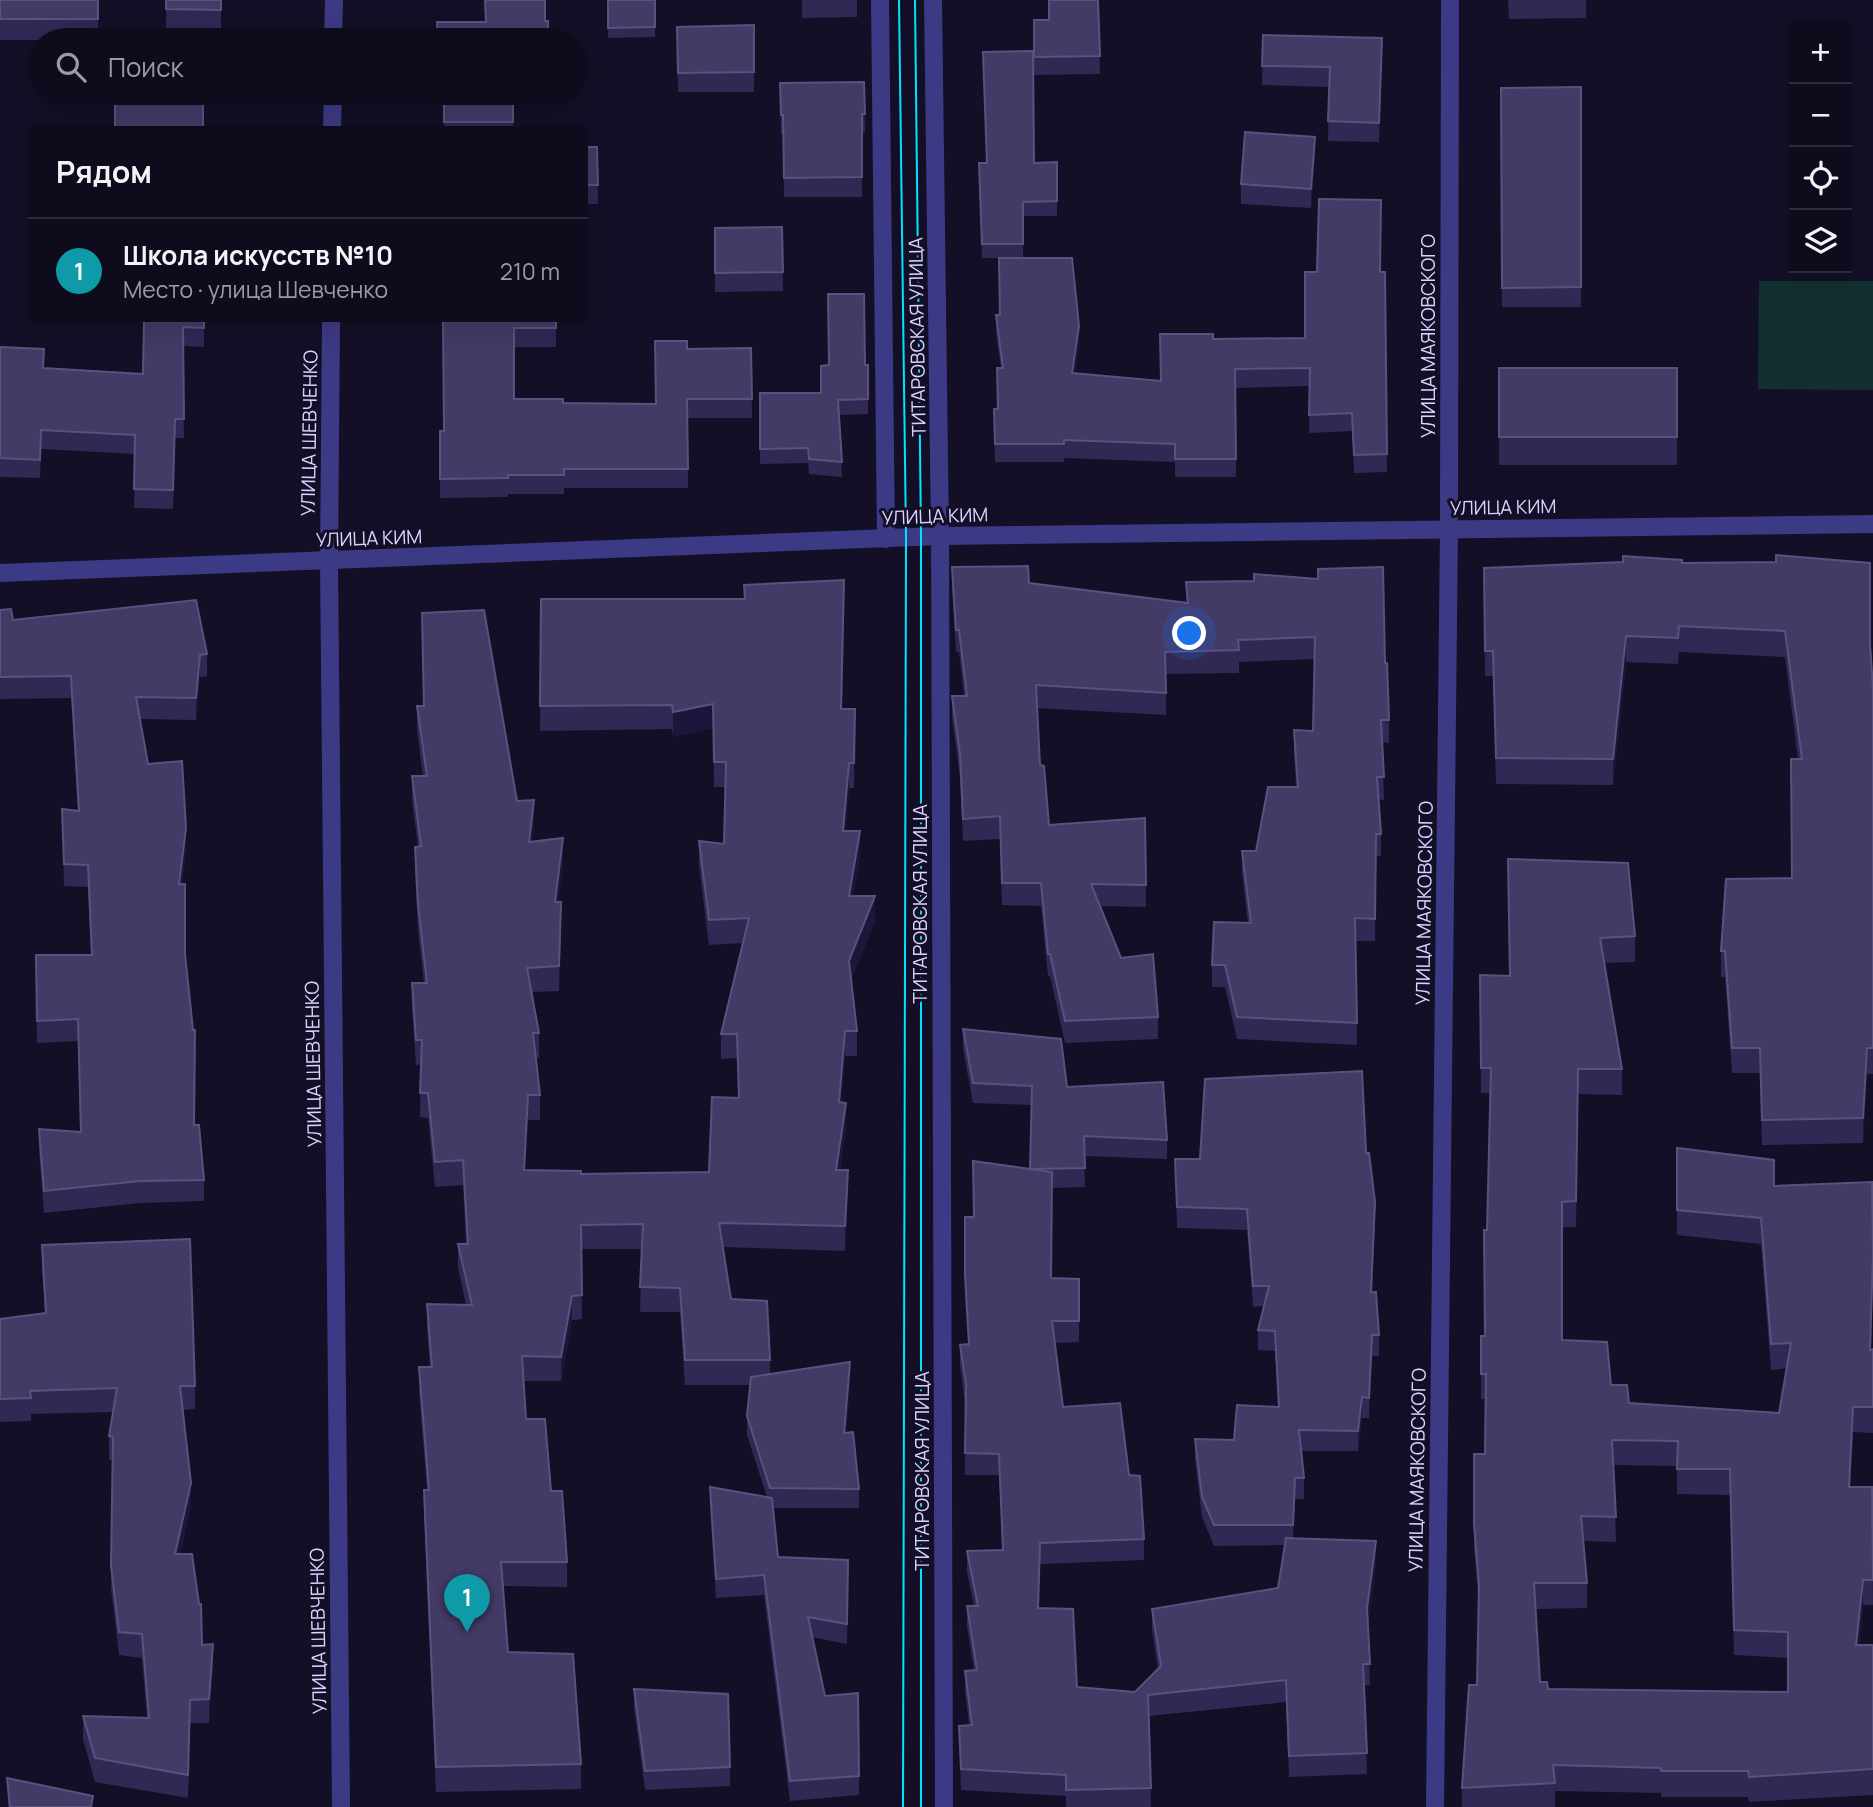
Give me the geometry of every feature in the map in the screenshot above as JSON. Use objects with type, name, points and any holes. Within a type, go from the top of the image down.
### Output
[{"type":"street","points":[[333,28],[334,0]]},
{"type":"street","name":"ТИТАРОВСКАЯ УЛИЦА","points":[[880,0],[886,538]]},
{"type":"street","name":"ТИТАРОВСКАЯ УЛИЦА","points":[[933,0],[940,536],[944,1807]]},
{"type":"street","name":"УЛИЦА МАЯКОВСКОГО","points":[[1435,1807],[1449,529],[1450,0]]},
{"type":"street","points":[[332,126],[333,105]]},
{"type":"street","name":"УЛИЦА ШЕВЧЕНКО","points":[[331,322],[329,561],[341,1807]]},
{"type":"street","name":"УЛИЦА КИМ","points":[[0,573],[940,536],[1873,524]]},
{"type":"green space","points":[[1759,281],[1873,281],[1873,390],[1758,389]]},
{"type":"building","points":[[0,0],[98,0],[98,19],[0,19]]},
{"type":"building","points":[[166,0],[221,0],[221,10],[166,9]]},
{"type":"building","points":[[485,0],[545,0],[545,21],[548,21],[548,28],[437,28],[437,22],[486,22]]},
{"type":"building","points":[[608,0],[655,0],[655,27],[608,28]]},
{"type":"building","points":[[1049,0],[1098,0],[1100,56],[1034,57],[1034,20],[1049,20]]},
{"type":"building","points":[[754,25],[754,72],[678,73],[677,27]]},
{"type":"building","points":[[1263,35],[1382,38],[1379,123],[1328,121],[1330,67],[1262,66]]},
{"type":"building","points":[[1033,51],[1034,163],[1057,162],[1057,201],[1023,202],[1023,244],[982,244],[979,163],[987,163],[983,52]]},
{"type":"building","points":[[864,82],[862,177],[784,178],[780,83]]},
{"type":"building","points":[[1581,87],[1581,287],[1502,288],[1501,88]]},
{"type":"building","points":[[115,105],[203,105],[203,126],[115,126]]},
{"type":"building","points":[[444,105],[513,105],[513,122],[444,122]]},
{"type":"building","points":[[1245,132],[1315,137],[1311,189],[1241,184]]},
{"type":"building","points":[[588,147],[597,147],[598,185],[588,185]]},
{"type":"building","points":[[1319,199],[1381,200],[1380,272],[1385,272],[1387,454],[1354,455],[1352,413],[1309,415],[1310,368],[1235,369],[1236,459],[1175,459],[1175,444],[1064,440],[1064,444],[995,444],[997,368],[1003,368],[996,315],[1000,315],[999,258],[1072,258],[1079,326],[1072,373],[1161,381],[1160,334],[1213,334],[1213,339],[1305,338],[1305,272],[1317,272]]},
{"type":"building","points":[[782,227],[783,272],[715,273],[715,228]]},
{"type":"building","points":[[828,294],[864,294],[868,399],[838,400],[842,462],[809,459],[808,448],[760,449],[760,393],[821,393],[821,366],[829,365]]},
{"type":"building","points":[[144,322],[204,322],[204,328],[183,327],[184,419],[175,419],[173,490],[134,489],[135,435],[41,430],[40,460],[0,458],[0,347],[44,349],[43,368],[143,374]]},
{"type":"building","points":[[443,322],[556,322],[556,328],[514,328],[514,399],[563,399],[563,403],[656,404],[655,341],[687,341],[687,349],[751,348],[752,399],[687,399],[688,469],[564,469],[564,475],[440,479],[440,431],[444,431]]},
{"type":"building","points":[[1499,368],[1677,368],[1677,437],[1499,437]]},
{"type":"building","points":[[1776,555],[1870,563],[1873,688],[1873,1048],[1867,1048],[1863,1118],[1762,1120],[1760,1048],[1732,1048],[1725,951],[1721,951],[1726,879],[1792,878],[1791,759],[1802,759],[1785,631],[1679,626],[1678,638],[1626,636],[1613,759],[1496,758],[1493,651],[1485,651],[1484,568],[1623,562],[1623,556],[1682,560],[1682,563],[1776,562]]},
{"type":"building","points":[[1028,566],[1029,583],[1188,603],[1186,582],[1254,581],[1254,574],[1318,579],[1318,569],[1383,567],[1389,720],[1381,720],[1384,777],[1377,777],[1381,834],[1376,834],[1375,919],[1355,918],[1357,1023],[1237,1017],[1225,965],[1212,965],[1214,922],[1251,923],[1242,851],[1256,851],[1268,787],[1298,787],[1294,730],[1313,731],[1315,637],[1238,640],[1239,650],[1165,652],[1166,693],[1036,685],[1040,765],[1044,766],[1049,825],[1145,818],[1146,885],[1091,884],[1121,958],[1153,954],[1158,1017],[1065,1021],[1048,954],[1041,883],[1002,883],[1000,816],[963,819],[960,754],[952,696],[967,696],[959,630],[956,630],[952,567]]},
{"type":"building","points":[[844,580],[841,709],[855,709],[854,763],[849,763],[843,831],[860,831],[849,896],[875,896],[849,961],[857,1031],[845,1031],[839,1102],[846,1103],[836,1170],[848,1170],[845,1226],[719,1223],[731,1299],[767,1301],[770,1360],[685,1360],[680,1288],[640,1287],[643,1224],[581,1225],[582,1295],[572,1296],[561,1357],[522,1356],[526,1419],[545,1419],[551,1491],[562,1491],[567,1562],[501,1562],[508,1652],[573,1654],[581,1764],[436,1767],[424,1490],[429,1490],[419,1367],[432,1367],[427,1304],[472,1305],[458,1244],[468,1244],[463,1160],[435,1162],[428,1093],[420,1093],[422,1040],[416,1040],[412,983],[427,983],[418,905],[415,847],[421,846],[412,776],[427,776],[417,706],[424,706],[422,613],[484,610],[517,801],[534,800],[529,842],[563,838],[555,902],[561,902],[559,966],[527,968],[539,1033],[533,1033],[540,1095],[528,1095],[524,1170],[581,1171],[581,1174],[709,1172],[712,1097],[739,1098],[737,1034],[721,1034],[749,918],[709,920],[699,841],[724,844],[726,762],[714,762],[713,704],[673,712],[672,705],[540,706],[541,599],[745,599],[744,585]]},
{"type":"building","points":[[196,600],[207,654],[200,655],[196,698],[136,697],[148,764],[182,761],[186,828],[179,884],[185,884],[185,954],[195,1030],[194,1125],[199,1125],[204,1180],[140,1181],[44,1191],[39,1129],[81,1132],[78,1019],[37,1021],[36,955],[92,955],[88,865],[64,864],[62,809],[79,811],[71,676],[0,677],[0,610],[11,609],[13,620]]},
{"type":"building","points":[[1508,859],[1628,863],[1635,936],[1600,938],[1622,1069],[1578,1069],[1576,1201],[1562,1202],[1562,1340],[1607,1342],[1611,1385],[1627,1385],[1629,1403],[1779,1413],[1791,1343],[1771,1344],[1761,1218],[1677,1210],[1677,1148],[1774,1160],[1774,1186],[1872,1182],[1870,1350],[1873,1349],[1873,1407],[1853,1407],[1849,1487],[1872,1487],[1873,1580],[1863,1580],[1856,1645],[1872,1645],[1873,1649],[1873,1769],[1749,1777],[1748,1771],[1661,1771],[1661,1768],[1553,1765],[1555,1783],[1462,1788],[1469,1685],[1477,1685],[1479,1585],[1474,1524],[1474,1454],[1485,1454],[1486,1374],[1481,1374],[1481,1336],[1485,1336],[1484,1230],[1487,1230],[1491,1068],[1481,1068],[1480,975],[1510,976]],"holes":[[[1612,1440],[1678,1441],[1677,1469],[1730,1469],[1734,1630],[1788,1632],[1788,1692],[1548,1689],[1547,1682],[1540,1682],[1534,1583],[1587,1583],[1581,1516],[1616,1517]]]},
{"type":"building","points":[[963,1029],[1061,1039],[1067,1087],[1163,1082],[1167,1140],[1084,1136],[1085,1168],[1030,1169],[1032,1086],[973,1083]]},
{"type":"building","points":[[1362,1071],[1366,1153],[1369,1153],[1375,1202],[1371,1292],[1376,1292],[1379,1335],[1372,1335],[1369,1398],[1362,1397],[1358,1431],[1299,1430],[1304,1478],[1295,1478],[1293,1525],[1214,1525],[1202,1497],[1195,1439],[1234,1440],[1237,1405],[1279,1407],[1275,1331],[1258,1330],[1269,1286],[1253,1286],[1247,1209],[1177,1207],[1175,1159],[1200,1159],[1205,1079]]},
{"type":"building","points":[[973,1161],[1052,1172],[1051,1278],[1079,1279],[1079,1321],[1052,1321],[1063,1407],[1120,1403],[1129,1475],[1140,1476],[1144,1539],[1040,1543],[1038,1608],[1073,1609],[1077,1687],[1135,1692],[1161,1666],[1152,1609],[1278,1588],[1286,1538],[1376,1541],[1367,1608],[1370,1664],[1363,1664],[1367,1753],[1289,1756],[1286,1680],[1148,1695],[1151,1788],[1066,1790],[1066,1775],[961,1769],[959,1726],[972,1725],[965,1671],[977,1670],[967,1606],[978,1606],[967,1551],[1003,1550],[999,1454],[965,1453],[966,1384],[960,1345],[969,1344],[965,1217],[974,1217]]},
{"type":"building","points":[[190,1239],[195,1386],[180,1386],[191,1483],[175,1554],[192,1554],[201,1604],[202,1645],[213,1644],[209,1699],[190,1700],[188,1775],[95,1758],[83,1716],[149,1718],[142,1634],[119,1632],[111,1566],[113,1437],[109,1436],[117,1388],[30,1391],[31,1398],[0,1399],[0,1319],[46,1313],[42,1245]]},
{"type":"building","points":[[850,1362],[844,1433],[853,1432],[859,1489],[770,1488],[747,1416],[751,1377]]},
{"type":"building","points":[[710,1487],[772,1498],[778,1557],[848,1560],[847,1624],[808,1617],[825,1696],[858,1693],[859,1776],[790,1781],[764,1575],[716,1579]]},
{"type":"building","points":[[634,1689],[728,1694],[730,1767],[645,1771]]},
{"type":"building","points":[[7,1778],[93,1796],[91,1807],[10,1807]]},
{"type":"tram line","points":[[899,0],[906,538],[903,1807]]},
{"type":"tram line","points":[[915,0],[921,537],[921,1807]]},
{"type":"place","name":"Школа искусств №10","points":[[467,1632]]}]
